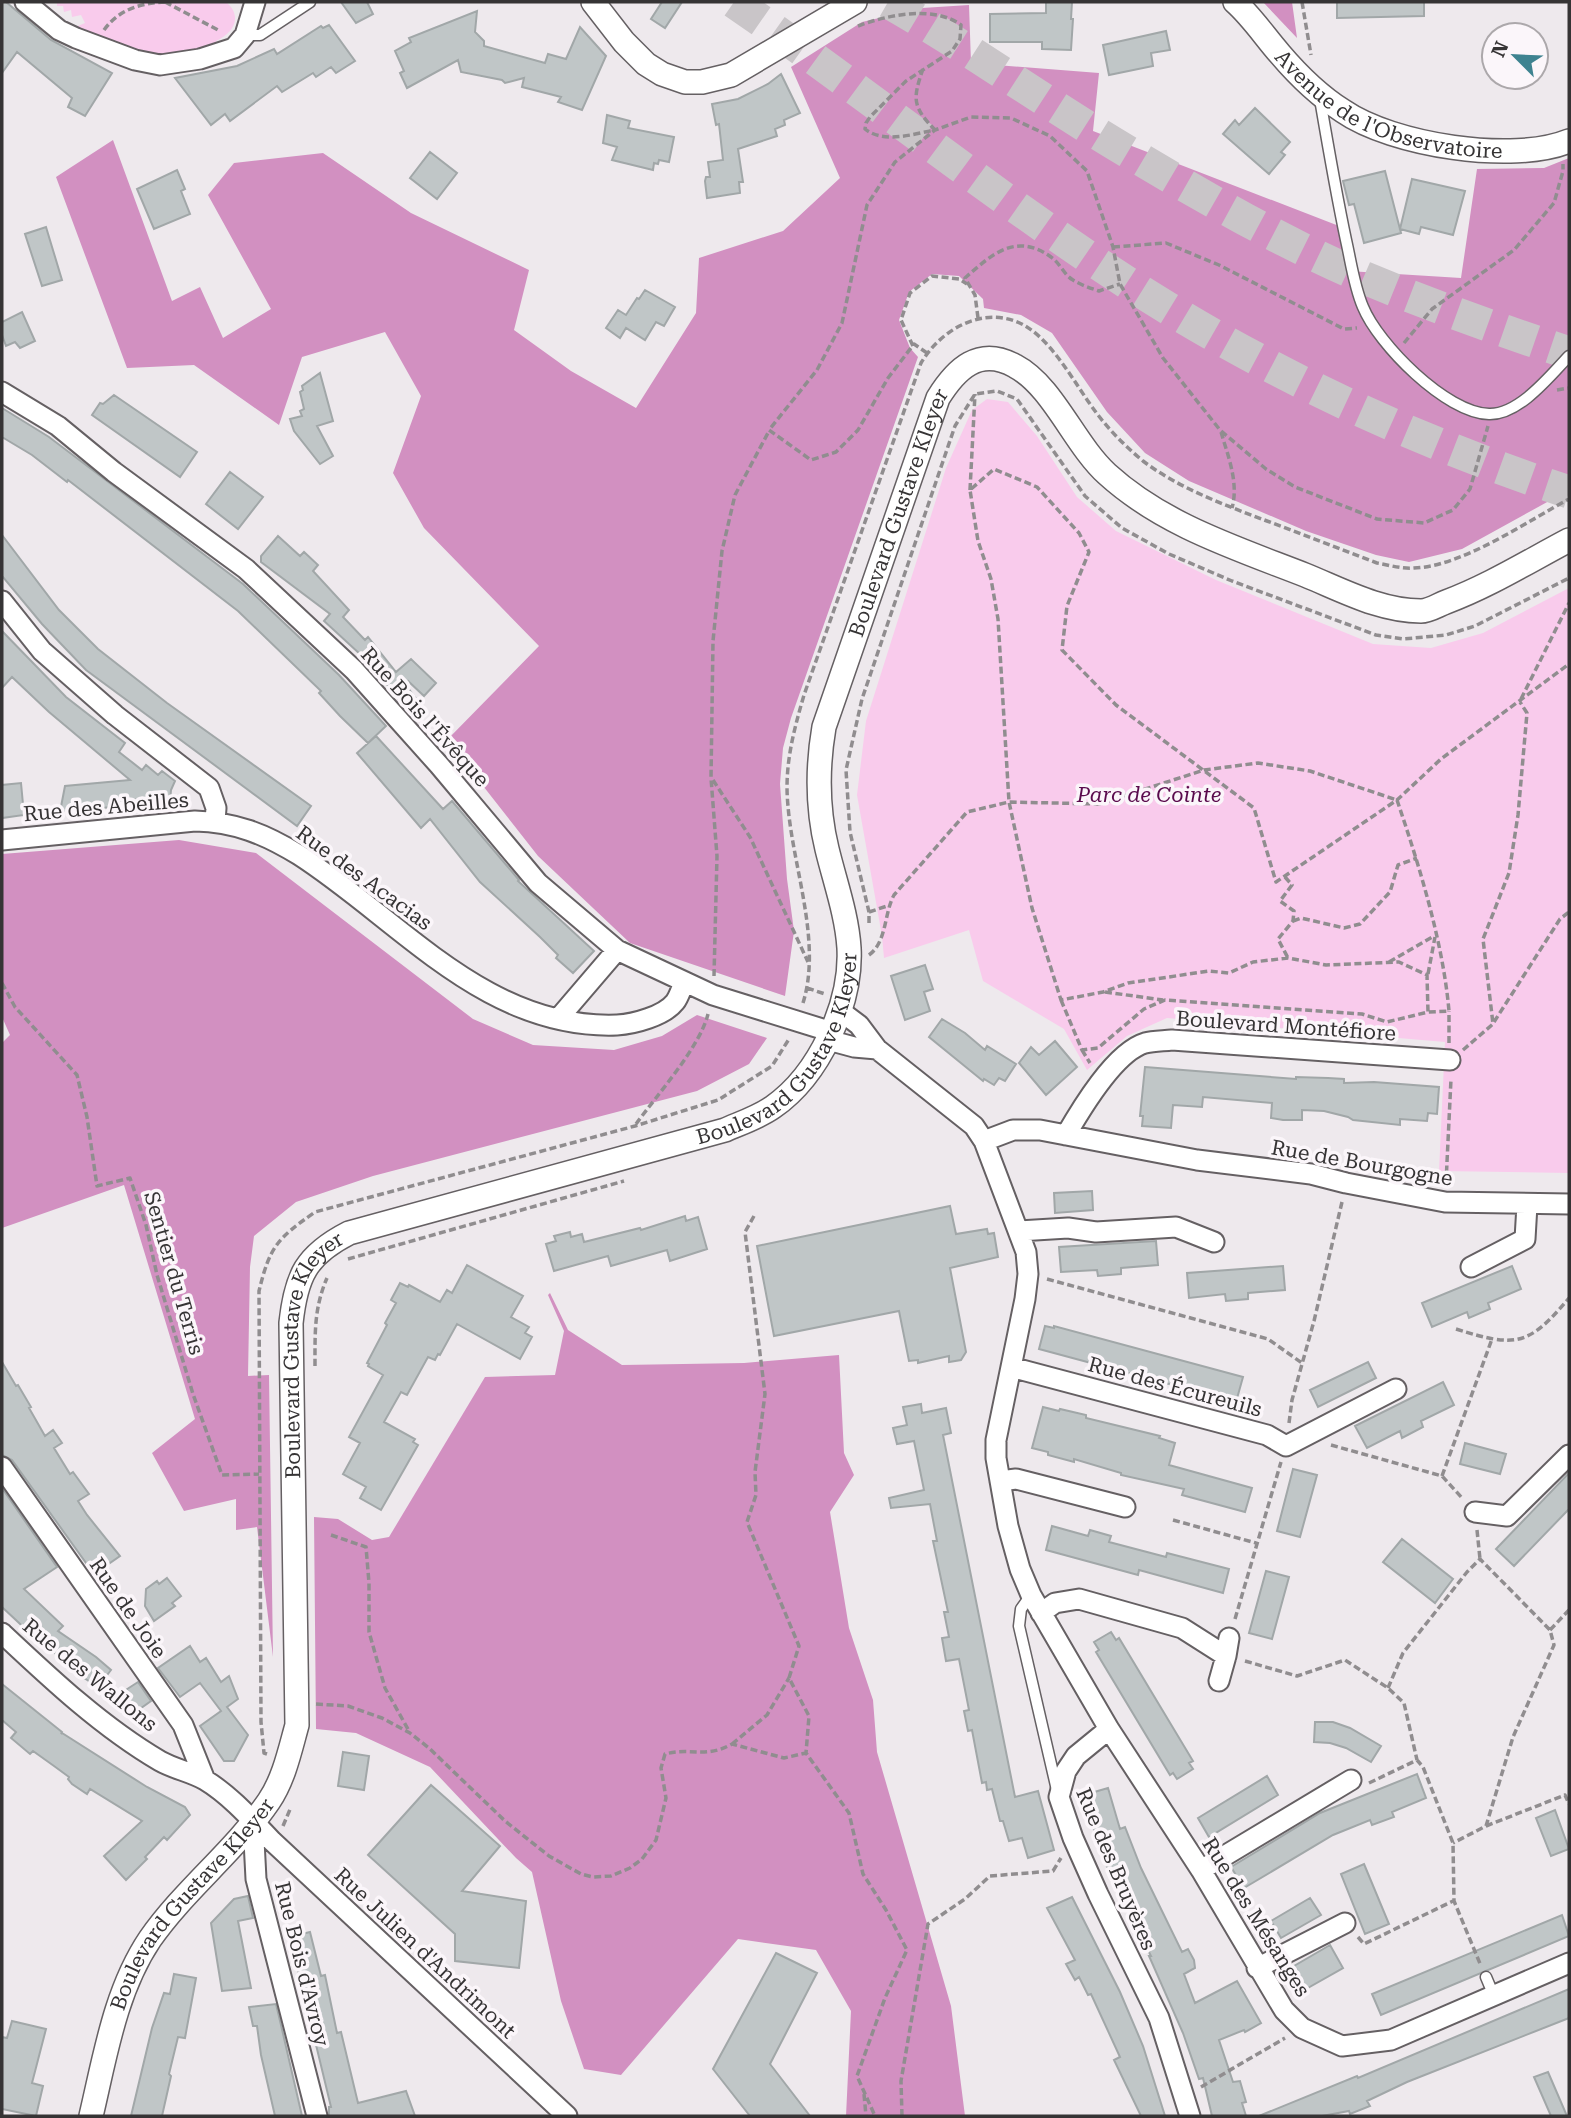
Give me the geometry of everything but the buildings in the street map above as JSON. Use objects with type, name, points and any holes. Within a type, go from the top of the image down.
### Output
[{"type":"street","points":[[25,2],[59,30],[135,60],[160,65],[200,59],[239,42],[255,2]]},
{"type":"street","points":[[593,2],[624,42],[646,64],[662,74],[685,82],[702,82],[732,75],[855,2]]},
{"type":"street","name":"Avenue de l'Observatoire","points":[[1235,2],[1282,57],[1317,90],[1343,111],[1399,136],[1444,146],[1492,151],[1531,149],[1565,143]]},
{"type":"street","name":"Boulevard Gustave Kleyer","points":[[91,2116],[120,2000],[134,1966],[171,1912],[271,1798],[288,1759],[297,1725],[291,1323],[294,1291],[310,1261],[329,1243],[349,1233],[725,1130],[774,1107],[800,1083],[833,1027],[849,950],[845,919],[826,846],[818,793],[819,758],[824,727],[938,398],[952,377],[967,364],[989,358],[1014,365],[1036,379],[1079,442],[1106,474],[1153,509],[1204,536],[1384,607],[1424,611],[1469,593],[1569,540]]},
{"type":"street","name":"Rue Bois l'Évêque","points":[[2,392],[58,426],[114,472],[246,569],[354,670],[465,795],[538,883],[617,950],[713,995],[797,1022],[833,1027],[854,1047],[877,1049]]},
{"type":"street","points":[[2,601],[42,651],[116,715],[209,788],[216,808],[215,821]]},
{"type":"street","name":"Rue des Abeilles","points":[[2,840],[159,823],[215,821]]},
{"type":"street","name":"Rue des Acacias","points":[[215,821],[251,829],[300,856],[479,988],[537,1014],[594,1026],[626,1024],[650,1018],[674,1003],[684,983]]},
{"type":"street","points":[[558,1019],[617,950]]},
{"type":"street","points":[[833,1027],[859,1025],[877,1049],[967,1119],[985,1141],[1026,1252],[1028,1274],[996,1440],[1000,1481],[1008,1526],[1020,1569],[1031,1595],[1109,1729],[1076,1756],[1066,1772],[1059,1797]]},
{"type":"street","name":"Boulevard Montéfiore","points":[[1066,1135],[1085,1103],[1123,1057],[1143,1044],[1172,1040],[1450,1054]]},
{"type":"street","points":[[985,1141],[1013,1130],[1040,1130],[1066,1135]]},
{"type":"street","name":"Rue de Bourgogne","points":[[1066,1135],[1197,1160],[1311,1174],[1445,1202],[1569,1204]]},
{"type":"street","points":[[1471,1267],[1525,1239],[1527,1205]]},
{"type":"street","points":[[1019,1231],[1068,1228],[1096,1232],[1176,1227],[1214,1242]]},
{"type":"street","name":"Rue des Écureuils","points":[[1011,1367],[1267,1435],[1283,1454]]},
{"type":"street","points":[[1283,1454],[1313,1432],[1396,1389]]},
{"type":"street","points":[[1475,1512],[1507,1516],[1569,1455]]},
{"type":"street","name":"Rue de Joie","points":[[2,1467],[183,1725],[205,1780]]},
{"type":"street","points":[[1000,1481],[1016,1479],[1125,1507]]},
{"type":"street","points":[[1041,1613],[1055,1603],[1079,1599],[1182,1628],[1228,1647],[1219,1681]]},
{"type":"street","name":"Rue des Wallons","points":[[2,1633],[44,1673],[101,1719],[161,1762],[205,1780],[253,1821]]},
{"type":"street","name":"Rue des Mésanges","points":[[1109,1729],[1202,1871],[1284,2010],[1302,2028],[1342,2046],[1391,2040],[1569,1963]]},
{"type":"street","points":[[1202,1871],[1351,1780]]},
{"type":"street","name":"Rue des Bruyères","points":[[1059,1797],[1073,1838],[1098,1894],[1159,2018],[1190,2116]]},
{"type":"street","name":"Rue Bois d'Avroy","points":[[253,1821],[256,1879],[317,2116]]},
{"type":"street","name":"Rue Julien d'Andrimont","points":[[253,1821],[272,1842],[567,2116]]},
{"type":"street","points":[[1257,1968],[1345,1923]]},
{"type":"lane","points":[[239,42],[260,35],[310,2]]},
{"type":"lane","points":[[1317,90],[1355,283],[1363,308],[1374,327],[1395,352],[1431,386],[1468,409],[1490,414],[1515,406],[1535,392],[1569,356]]},
{"type":"lane","name":"Rue des Bruyères","points":[[1031,1595],[1021,1609],[1019,1626],[1059,1797]]},
{"type":"lane","points":[[1486,1978],[1494,1996]]},
{"type":"path","points":[[93,45],[119,14],[145,3],[165,2],[239,42]]},
{"type":"path","points":[[1302,2],[1317,90]]},
{"type":"path","points":[[853,29],[895,17],[930,13],[950,17],[961,24],[960,39],[952,51],[906,81],[875,111],[866,122],[865,129],[872,135],[883,137],[935,130],[971,117],[1011,118],[1050,136],[1087,170],[1114,247],[1120,284],[1163,358],[1220,430],[1266,469],[1295,487],[1377,519],[1424,523],[1453,510],[1470,489],[1490,414]]},
{"type":"path","points":[[923,69],[916,88],[918,111],[935,130]]},
{"type":"path","points":[[635,1126],[706,1023],[713,995],[717,946],[717,856],[712,778],[713,641],[722,551],[734,495],[769,430],[817,370],[842,323],[867,205],[895,162],[935,130]]},
{"type":"path","points":[[1395,352],[1412,336],[1432,309],[1514,250],[1554,203],[1563,172],[1565,143]]},
{"type":"path","points":[[1114,247],[1166,243],[1219,265],[1344,329],[1374,327]]},
{"type":"path","points":[[978,318],[975,295],[965,278],[989,256],[1007,248],[1028,244],[1053,257],[1071,279],[1099,291],[1120,284]]},
{"type":"path","points":[[913,346],[901,320],[910,293],[932,276],[959,279],[971,289]]},
{"type":"path","points":[[288,1759],[264,1753],[259,1291],[267,1261],[283,1234],[314,1212],[635,1126],[718,1100],[772,1066],[785,1048],[797,1022],[810,966],[808,934],[788,806],[790,740],[921,363],[928,353],[954,330],[978,318],[990,316],[1016,321],[1034,332],[1050,348],[1121,443],[1146,463],[1175,481],[1232,508],[1399,568],[1418,568],[1471,552],[1569,499]]},
{"type":"path","points":[[913,346],[914,344],[928,353]]},
{"type":"path","points":[[769,430],[811,460],[836,452],[858,430],[888,379],[913,346]]},
{"type":"path","points":[[975,394],[997,391],[1017,399],[1085,496],[1122,528],[1169,554],[1232,581],[1376,635],[1403,639],[1446,635],[1475,626],[1569,578]]},
{"type":"path","points":[[975,394],[971,490],[978,541],[991,579],[998,620],[1009,802],[1032,908],[1061,1000],[1082,1050],[1097,1048],[1144,1009],[1165,1000]]},
{"type":"path","points":[[888,906],[869,912],[850,832],[846,770],[862,699],[955,426],[975,394]]},
{"type":"path","points":[[1220,430],[1233,471],[1232,508]]},
{"type":"path","points":[[971,490],[994,469],[1037,486],[1079,533],[1089,552],[1066,606],[1062,650],[1116,705],[1254,808],[1276,882],[1397,800],[1441,759],[1569,664]]},
{"type":"path","points":[[1520,701],[1569,603]]},
{"type":"path","points":[[1493,1024],[1483,939],[1509,873],[1518,815],[1527,713],[1520,701]]},
{"type":"path","points":[[869,955],[876,951],[880,943],[888,906],[894,895],[967,812],[1009,802],[1099,804],[1204,771],[1258,763],[1310,771],[1397,800]]},
{"type":"path","points":[[712,778],[750,837],[810,966]]},
{"type":"path","points":[[1397,800],[1417,858],[1446,978],[1450,1054],[1446,1175]]},
{"type":"path","points":[[1288,958],[1278,939],[1293,921],[1301,918],[1344,928],[1360,924],[1390,892],[1398,865],[1417,858]]},
{"type":"path","points":[[1284,876],[1292,885],[1280,901],[1294,911],[1293,921]]},
{"type":"path","points":[[1450,1054],[1493,1024],[1560,919],[1569,912]]},
{"type":"path","points":[[1388,962],[1435,935]]},
{"type":"path","points":[[1428,1012],[1427,975],[1435,935]]},
{"type":"path","points":[[1061,1000],[1103,992],[1128,983],[1209,971],[1229,974],[1242,970],[1253,962],[1288,958],[1326,965],[1399,962],[1427,975]]},
{"type":"path","name":"Sentier du Terris","points":[[2,983],[15,1007],[77,1074],[87,1117],[97,1186],[130,1178],[146,1224],[157,1275],[193,1394],[222,1475],[259,1474]]},
{"type":"path","points":[[1103,992],[1165,1000],[1362,1014],[1387,1022],[1428,1012],[1449,1011]]},
{"type":"path","points":[[347,1260],[627,1181]]},
{"type":"path","points":[[1228,1647],[1283,1454],[1292,1400],[1346,1183]]},
{"type":"path","points":[[314,1704],[348,1706],[382,1718],[410,1733],[505,1821],[561,1863],[593,1877],[611,1876],[631,1868],[642,1859],[656,1839],[666,1798],[661,1768],[665,1754],[678,1751],[718,1752],[732,1744],[767,1715],[789,1678],[799,1646],[747,1522],[756,1495],[755,1472],[765,1394],[745,1232],[754,1216]]},
{"type":"path","points":[[1028,1274],[1268,1339],[1302,1363]]},
{"type":"path","points":[[315,1376],[318,1298],[328,1276]]},
{"type":"path","points":[[1456,1329],[1492,1339],[1523,1340],[1547,1325],[1569,1298]]},
{"type":"path","points":[[1442,1476],[1492,1339]]},
{"type":"path","points":[[1313,1432],[1330,1445],[1442,1476],[1475,1512],[1480,1559],[1550,1630],[1554,1645],[1513,1737],[1486,1826]]},
{"type":"path","points":[[1173,1520],[1256,1543]]},
{"type":"path","points":[[331,1535],[366,1547],[369,1632],[384,1688],[410,1733]]},
{"type":"path","points":[[1388,1688],[1404,1653],[1480,1559]]},
{"type":"path","points":[[1550,1630],[1569,1610]]},
{"type":"path","points":[[1260,1664],[1297,1676],[1345,1660],[1388,1688],[1404,1703],[1417,1760],[1423,1767],[1453,1843],[1454,1901],[1486,1978]]},
{"type":"path","points":[[789,1678],[809,1716],[806,1753],[849,1813],[863,1874],[907,1950],[862,2057],[857,2076],[875,2116]]},
{"type":"path","points":[[732,1744],[784,1758],[806,1753]]},
{"type":"path","points":[[1351,1780],[1365,1785],[1417,1760]]},
{"type":"path","points":[[1453,1843],[1486,1826],[1565,1795],[1569,1804]]},
{"type":"path","points":[[902,2116],[901,2081],[928,1924],[965,1899],[990,1876],[1053,1871],[1073,1838]]},
{"type":"path","points":[[1345,1923],[1364,1944],[1454,1901]]},
{"type":"path","points":[[1199,2088],[1285,2039]]},
{"type":"path","points":[[863,2090],[866,2116]]},
{"type":"green space","points":[[57,2],[226,2],[235,18],[228,34],[216,41],[217,47],[167,56],[144,55],[110,45],[85,31],[77,32],[73,28],[85,23],[81,15],[72,17],[71,10],[64,12],[63,6],[57,6]]},
{"type":"green space","name":"Parc de Cointe","points":[[987,399],[1008,402],[1037,436],[1077,497],[1116,531],[1216,580],[1373,644],[1431,648],[1483,633],[1569,588],[1569,1173],[1439,1171],[1445,1042],[1167,1018],[1127,1036],[1087,1070],[1064,1029],[983,981],[969,930],[884,958],[857,795],[866,721],[946,468],[972,410]]},
{"type":"shaded area","points":[[1263,2],[1292,2],[1297,38]]},
{"type":"shaded area","points":[[969,5],[971,63],[1099,73],[1093,131],[1339,226],[1348,271],[1461,278],[1477,169],[1544,168],[1569,158],[1569,490],[1462,549],[1409,562],[1376,555],[1306,531],[1189,481],[1145,453],[1107,412],[1052,333],[1021,315],[984,308],[983,299],[959,276],[932,274],[909,292],[899,320],[910,348],[918,357],[791,718],[783,748],[780,784],[794,931],[785,996],[630,943],[538,856],[447,740],[539,646],[424,528],[393,473],[421,396],[385,332],[302,357],[279,425],[194,365],[127,368],[56,177],[113,140],[172,301],[200,287],[223,338],[271,309],[208,195],[234,163],[323,153],[411,213],[529,270],[514,330],[571,371],[636,408],[696,313],[699,258],[783,231],[840,178],[791,67],[862,22],[922,8]]},
{"type":"shaded area","points":[[179,840],[256,853],[473,1019],[533,1045],[614,1050],[662,1036],[697,1015],[767,1038],[749,1064],[697,1091],[373,1176],[296,1202],[254,1236],[250,1267],[248,1376],[269,1375],[273,1657],[257,1527],[236,1530],[236,1499],[184,1511],[152,1453],[195,1419],[124,1185],[2,1228],[2,1043],[10,1035],[2,1017],[2,854]]},
{"type":"shaded area","points":[[550,1293],[568,1330],[622,1365],[744,1363],[839,1355],[844,1453],[854,1475],[830,1512],[849,1628],[873,1700],[877,1752],[951,2006],[965,2116],[846,2116],[851,2011],[816,1950],[738,1939],[621,2075],[584,2069],[561,2001],[532,1872],[430,1767],[356,1733],[316,1729],[314,1517],[338,1519],[372,1540],[389,1537],[485,1377],[555,1375],[564,1331],[548,1295]]},
{"type":"tunnel","points":[[734,2],[1001,196],[1110,272],[1166,307],[1262,362],[1362,411],[1465,455],[1569,492]]},
{"type":"tunnel","points":[[888,2],[1108,140],[1279,237],[1390,288],[1569,353]]}]
